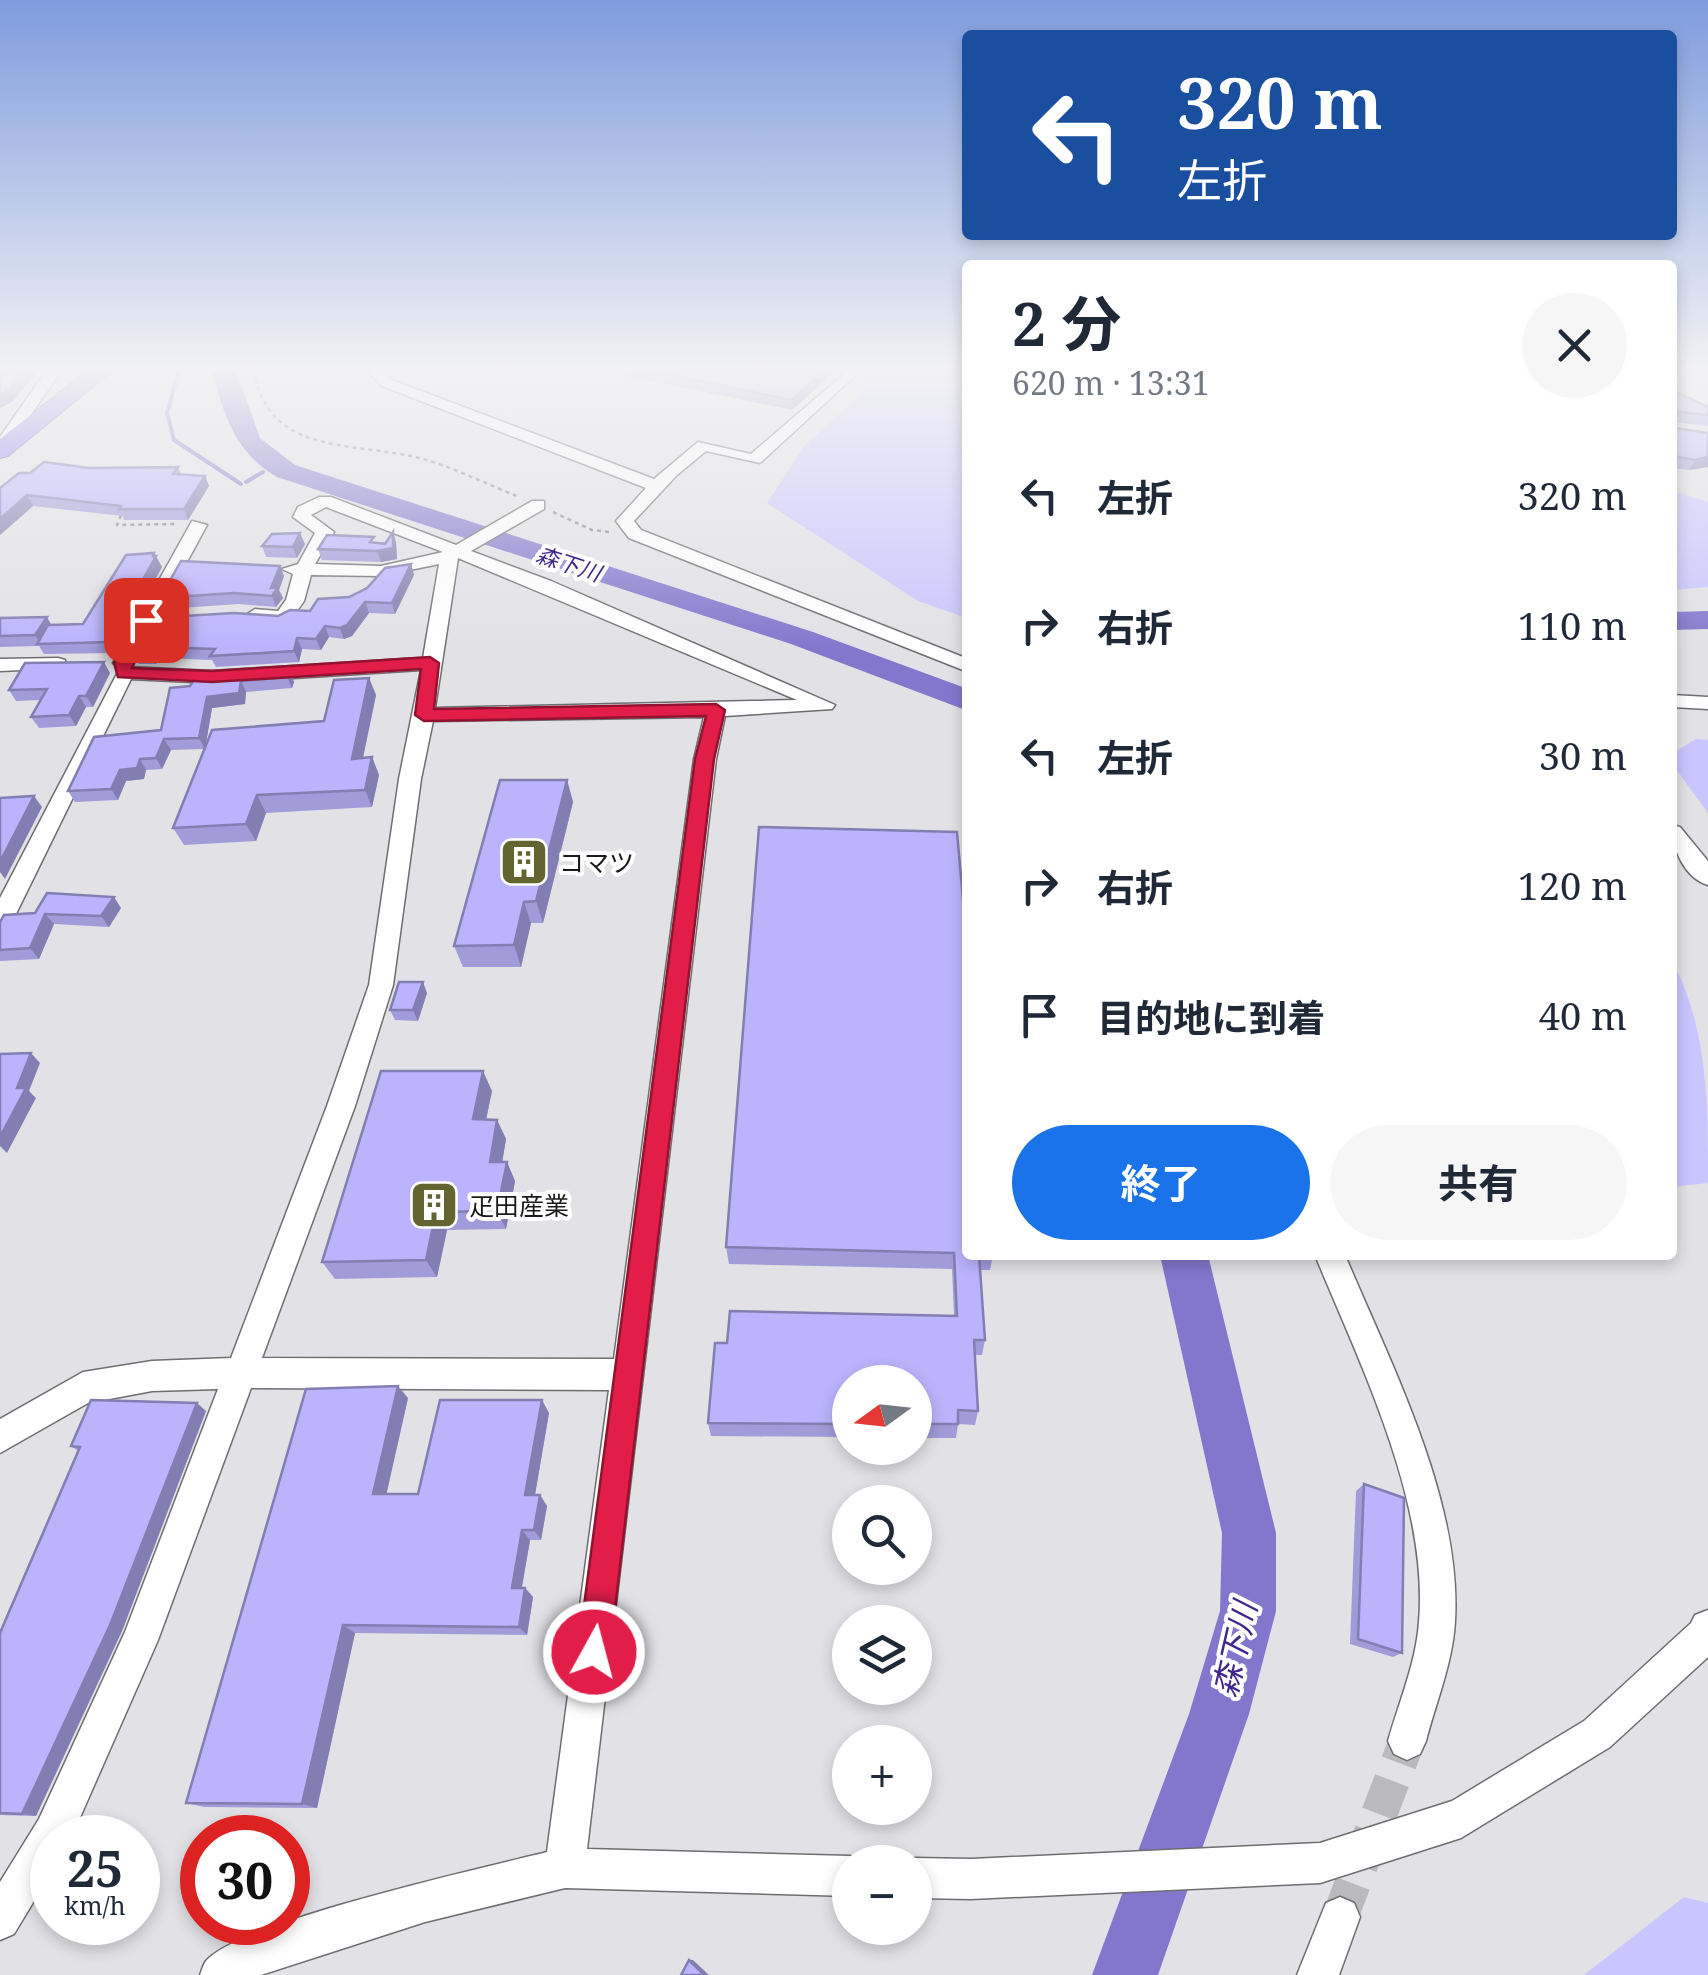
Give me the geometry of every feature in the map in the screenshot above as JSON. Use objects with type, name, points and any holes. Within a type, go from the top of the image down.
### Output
[{"type":"street","points":[[596,463],[654,485]]},
{"type":"street","points":[[654,485],[682,463]]},
{"type":"street","points":[[654,485],[654,492],[625,521],[636,534],[962,664]]},
{"type":"street","points":[[239,614],[283,616],[304,601],[303,570],[325,532],[302,517],[304,511],[325,502],[458,552],[825,706],[424,715]]},
{"type":"street","points":[[267,568],[381,571],[458,552],[534,507]]},
{"type":"street","points":[[0,922],[110,666],[185,563],[198,526]]},
{"type":"street","points":[[0,1920],[54,1834],[140,1640],[242,1373],[382,985],[430,663],[458,552]]},
{"type":"street","points":[[363,596],[381,571]]},
{"type":"street","points":[[146,620],[173,618]]},
{"type":"street","points":[[0,665],[110,666],[212,676],[430,663]]},
{"type":"street","points":[[1677,701],[1708,703]]},
{"type":"street","points":[[565,1868],[704,759],[716,710]]},
{"type":"street","points":[[1677,840],[1708,876]]},
{"type":"street","points":[[1332,1260],[1396,1420],[1436,1555],[1437,1622],[1407,1741]]},
{"type":"street","points":[[0,1437],[82,1388],[152,1376],[628,1375]]},
{"type":"street","points":[[932,1878],[1320,1863],[1461,1818],[1597,1734],[1704,1636],[1708,1628]]},
{"type":"street","points":[[221,1975],[279,1946],[425,1902],[565,1868],[832,1875]]},
{"type":"street","points":[[1318,1975],[1340,1917]]},
{"type":"path","points":[[434,463],[592,530],[636,534]]},
{"type":"path","points":[[124,507],[116,525],[198,526]]},
{"type":"shaded area","points":[[793,463],[962,463],[962,616],[918,601],[767,503]]},
{"type":"shaded area","points":[[1677,492],[1708,502],[1708,587],[1677,590]]},
{"type":"shaded area","points":[[1696,739],[1708,740],[1708,813],[1677,770],[1677,751]]},
{"type":"shaded area","points":[[1677,971],[1693,1014],[1704,1069],[1708,1183],[1677,1187]]},
{"type":"shaded area","points":[[1684,1897],[1708,1903],[1708,1975],[1584,1975]]},
{"type":"building","points":[[43,463],[53,463],[89,468],[178,467],[173,474],[205,476],[184,509],[119,509],[121,506],[27,495],[0,519],[0,488],[19,473],[30,473]]},
{"type":"building","points":[[393,532],[393,548],[318,549],[327,535],[374,537],[370,542],[385,544]]},
{"type":"building","points":[[300,533],[293,547],[262,546],[272,534]]},
{"type":"building","points":[[126,555],[156,556],[108,642],[37,644],[48,625],[83,624]]},
{"type":"building","points":[[181,561],[280,566],[271,588],[278,587],[272,596],[234,593],[160,598]]},
{"type":"building","points":[[411,564],[392,603],[365,602],[347,625],[325,626],[316,639],[297,638],[294,651],[210,656],[215,649],[154,647],[150,653],[133,653],[150,618],[234,613],[278,616],[290,610],[310,611],[318,599],[349,597],[367,588],[385,568]]},
{"type":"building","points":[[47,617],[35,635],[0,636],[0,618]]},
{"type":"building","points":[[104,662],[86,696],[79,696],[69,715],[31,717],[47,689],[9,690],[25,663]]},
{"type":"building","points":[[289,671],[287,677],[241,681],[239,693],[207,697],[199,738],[164,739],[156,758],[140,759],[137,768],[120,770],[111,789],[68,791],[94,737],[161,730],[170,688],[190,686],[197,675]]},
{"type":"building","points":[[369,678],[352,759],[372,757],[365,790],[257,795],[246,824],[173,828],[212,730],[324,721],[334,680]]},
{"type":"building","name":"コマツ","points":[[500,780],[567,780],[536,901],[524,902],[514,945],[454,946]]},
{"type":"building","points":[[34,796],[0,862],[0,798]]},
{"type":"building","points":[[759,827],[957,832],[962,888],[962,1260],[979,1260],[985,1340],[974,1340],[978,1411],[958,1410],[958,1424],[932,1424],[932,1365],[832,1365],[832,1424],[708,1423],[715,1343],[727,1343],[730,1311],[957,1316],[954,1253],[726,1247]]},
{"type":"building","points":[[47,893],[114,897],[101,916],[45,914],[30,948],[0,950],[0,922],[4,915],[35,913]]},
{"type":"building","points":[[399,982],[423,982],[413,1010],[390,1010]]},
{"type":"building","points":[[31,1053],[17,1088],[26,1088],[0,1137],[0,1054]]},
{"type":"building","name":"疋田産業","points":[[381,1071],[483,1071],[473,1119],[497,1120],[490,1162],[507,1162],[497,1211],[436,1212],[426,1260],[322,1262]]},
{"type":"building","points":[[398,1386],[373,1494],[418,1494],[440,1400],[542,1400],[525,1495],[540,1495],[534,1530],[522,1530],[512,1588],[525,1588],[519,1627],[343,1625],[302,1804],[186,1803],[306,1389]]},
{"type":"building","points":[[91,1400],[197,1403],[110,1625],[22,1814],[0,1813],[0,1633],[80,1447],[71,1446]]},
{"type":"building","points":[[1364,1484],[1404,1498],[1402,1653],[1358,1639]]},
{"type":"building","points":[[689,1960],[704,1975],[681,1975]]},
{"type":"waterway","points":[[209,463],[241,484]]},
{"type":"waterway","name":"森下川","points":[[273,463],[286,471],[802,638],[962,699]]},
{"type":"waterway","points":[[246,482],[263,472]]},
{"type":"waterway","points":[[1677,621],[1708,620]]},
{"type":"waterway","name":"森下川","points":[[1125,1975],[1219,1714],[1248,1611],[1249,1533],[1185,1260]]},
{"type":"tunnel","points":[[1340,1917],[1407,1741]]},
{"type":"place","name":"コマツ","points":[[524,862]]},
{"type":"place","name":"疋田産業","points":[[434,1205]]},
{"type":"route","points":[[146,620],[123,663],[124,673],[212,676],[430,663],[424,715],[716,710],[704,759],[594,1652]]}]
